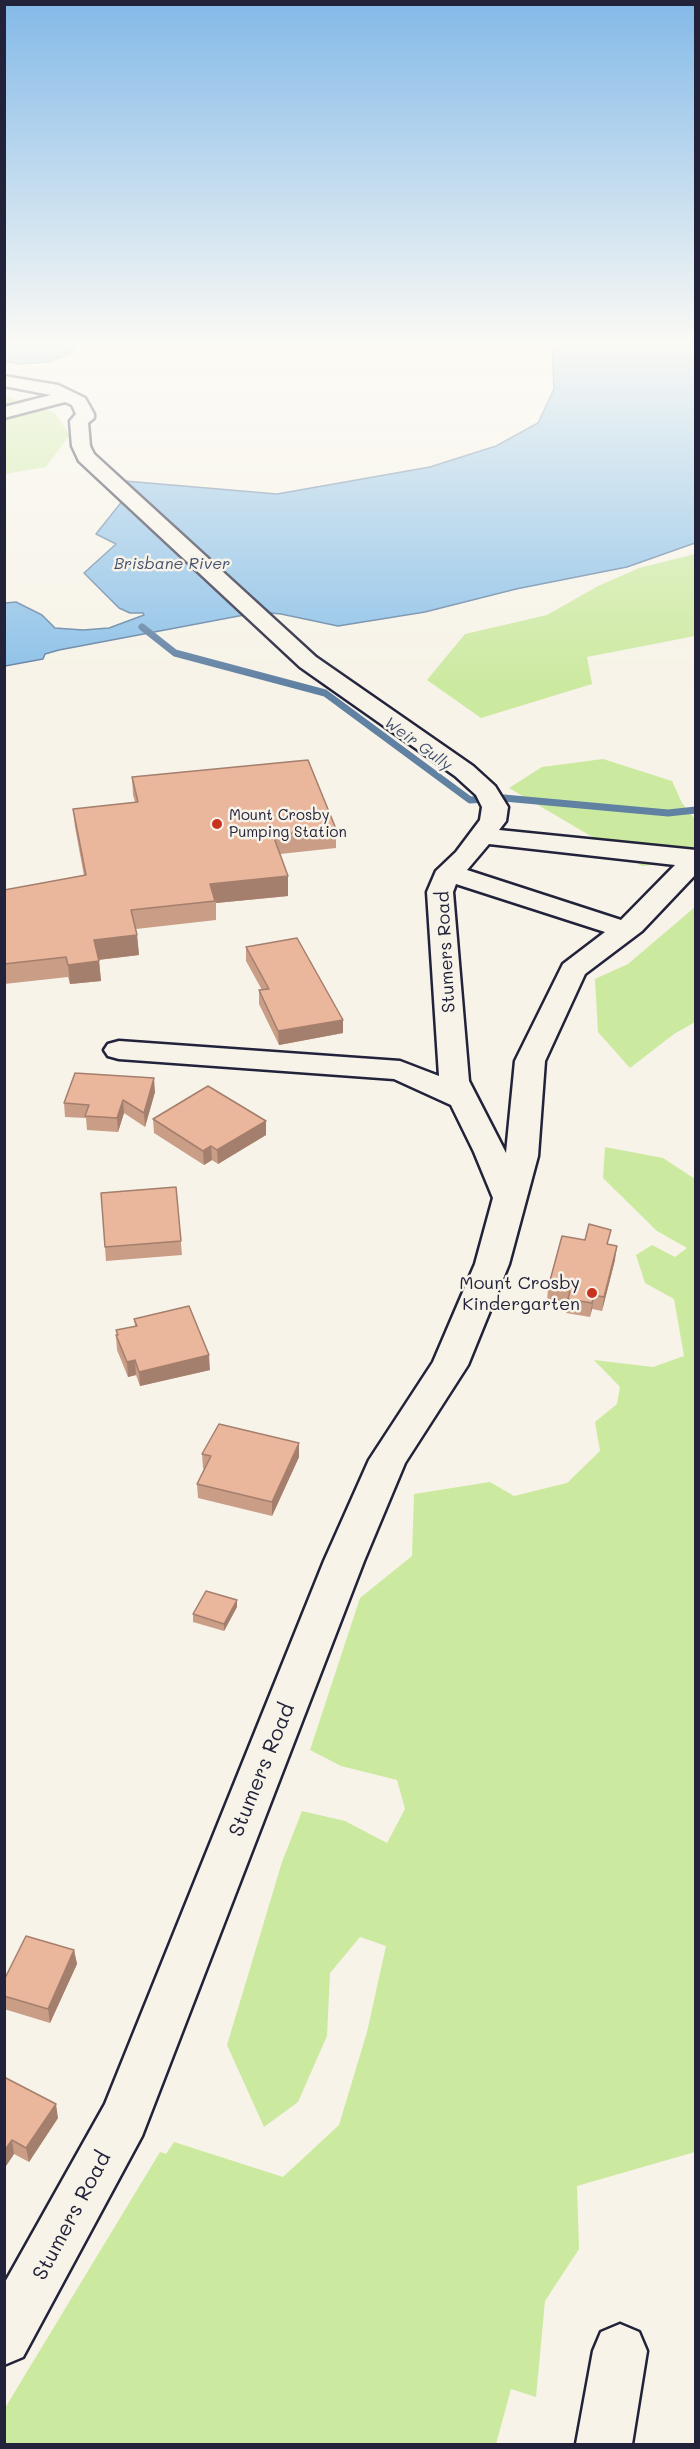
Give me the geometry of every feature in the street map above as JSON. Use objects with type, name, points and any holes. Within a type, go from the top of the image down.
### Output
[{"type":"street","points":[[86,457],[308,662],[464,771],[488,811],[695,859]]},
{"type":"street","name":"Stumers Road","points":[[488,811],[445,877],[440,892],[454,1081],[490,1152],[509,1198]]},
{"type":"street","name":"Stumers Road","points":[[4,2338],[124,2119],[344,1561],[388,1460],[450,1365],[492,1264],[522,1156],[530,1061],[573,970],[625,930],[695,859]]},
{"type":"street","points":[[449,873],[625,930]]},
{"type":"street","points":[[119,1050],[400,1070],[463,1099]]},
{"type":"street","points":[[604,2445],[620,2351]]},
{"type":"green space","points":[[5,457],[53,457],[46,467],[5,474]]},
{"type":"green space","points":[[695,554],[695,636],[587,657],[592,684],[481,718],[427,680],[465,634],[547,615],[598,586],[639,568]]},
{"type":"green space","points":[[603,759],[672,781],[682,803],[695,819],[695,860],[642,866],[509,788],[542,767]]},
{"type":"green space","points":[[695,907],[695,1022],[674,1034],[630,1068],[598,1032],[595,979],[628,964]]},
{"type":"green space","points":[[605,1147],[663,1158],[695,1179],[695,2152],[577,2186],[579,2249],[545,2301],[536,2397],[511,2389],[496,2444],[5,2444],[5,2408],[160,2152],[166,2154],[174,2142],[283,2177],[339,2125],[367,2032],[386,1946],[360,1937],[330,1973],[327,2036],[298,2102],[264,2127],[227,2045],[282,1862],[302,1811],[345,1821],[387,1843],[405,1809],[397,1780],[341,1766],[310,1750],[360,1598],[412,1556],[414,1494],[490,1482],[514,1496],[567,1483],[600,1451],[595,1422],[617,1404],[620,1387],[594,1360],[653,1367],[684,1356],[674,1299],[645,1283],[636,1255],[652,1245],[675,1257],[687,1248],[657,1231],[603,1178]]},
{"type":"water","name":"Brisbane River","points":[[461,457],[695,457],[695,543],[627,567],[516,589],[425,612],[338,626],[260,612],[59,650],[45,654],[43,659],[5,666],[5,603],[16,602],[42,615],[55,628],[83,630],[109,628],[144,615],[143,613],[130,613],[119,608],[84,573],[116,544],[96,534],[123,500],[119,483],[125,481],[277,494],[430,467]]},
{"type":"building","points":[[308,760],[336,829],[273,835],[288,876],[210,884],[215,901],[131,910],[137,935],[94,940],[99,961],[68,965],[66,957],[4,964],[4,890],[86,875],[73,809],[138,802],[132,777]]},
{"type":"building","points":[[297,938],[343,1020],[278,1031],[259,990],[269,989],[246,947]]},
{"type":"building","points":[[75,1073],[154,1078],[144,1113],[123,1100],[117,1118],[85,1116],[89,1105],[64,1103]]},
{"type":"building","points":[[208,1086],[266,1121],[217,1150],[211,1146],[203,1151],[153,1119]]},
{"type":"building","points":[[176,1187],[181,1241],[105,1247],[101,1193]]},
{"type":"building","points":[[589,1224],[611,1230],[607,1244],[617,1246],[604,1297],[594,1295],[592,1303],[568,1299],[570,1291],[548,1288],[562,1236],[585,1240]]},
{"type":"building","points":[[189,1306],[209,1355],[139,1372],[135,1360],[127,1362],[116,1330],[137,1326],[134,1319]]},
{"type":"building","points":[[219,1424],[299,1443],[272,1502],[197,1484],[211,1456],[202,1454]]},
{"type":"building","points":[[206,1591],[237,1600],[224,1624],[193,1614]]},
{"type":"building","points":[[26,1936],[74,1950],[48,2009],[4,1996],[4,1980]]},
{"type":"building","points":[[4,2077],[56,2104],[26,2148],[12,2140],[4,2151]]},
{"type":"waterway","name":"Weir Gully","points":[[142,627],[175,653],[325,693],[470,800],[504,798],[668,813],[696,810]]},
{"type":"place","name":"Mount Crosby Pumping Station","points":[[217,824]]},
{"type":"place","name":"Mount Crosby Kindergarten","points":[[592,1293]]}]
